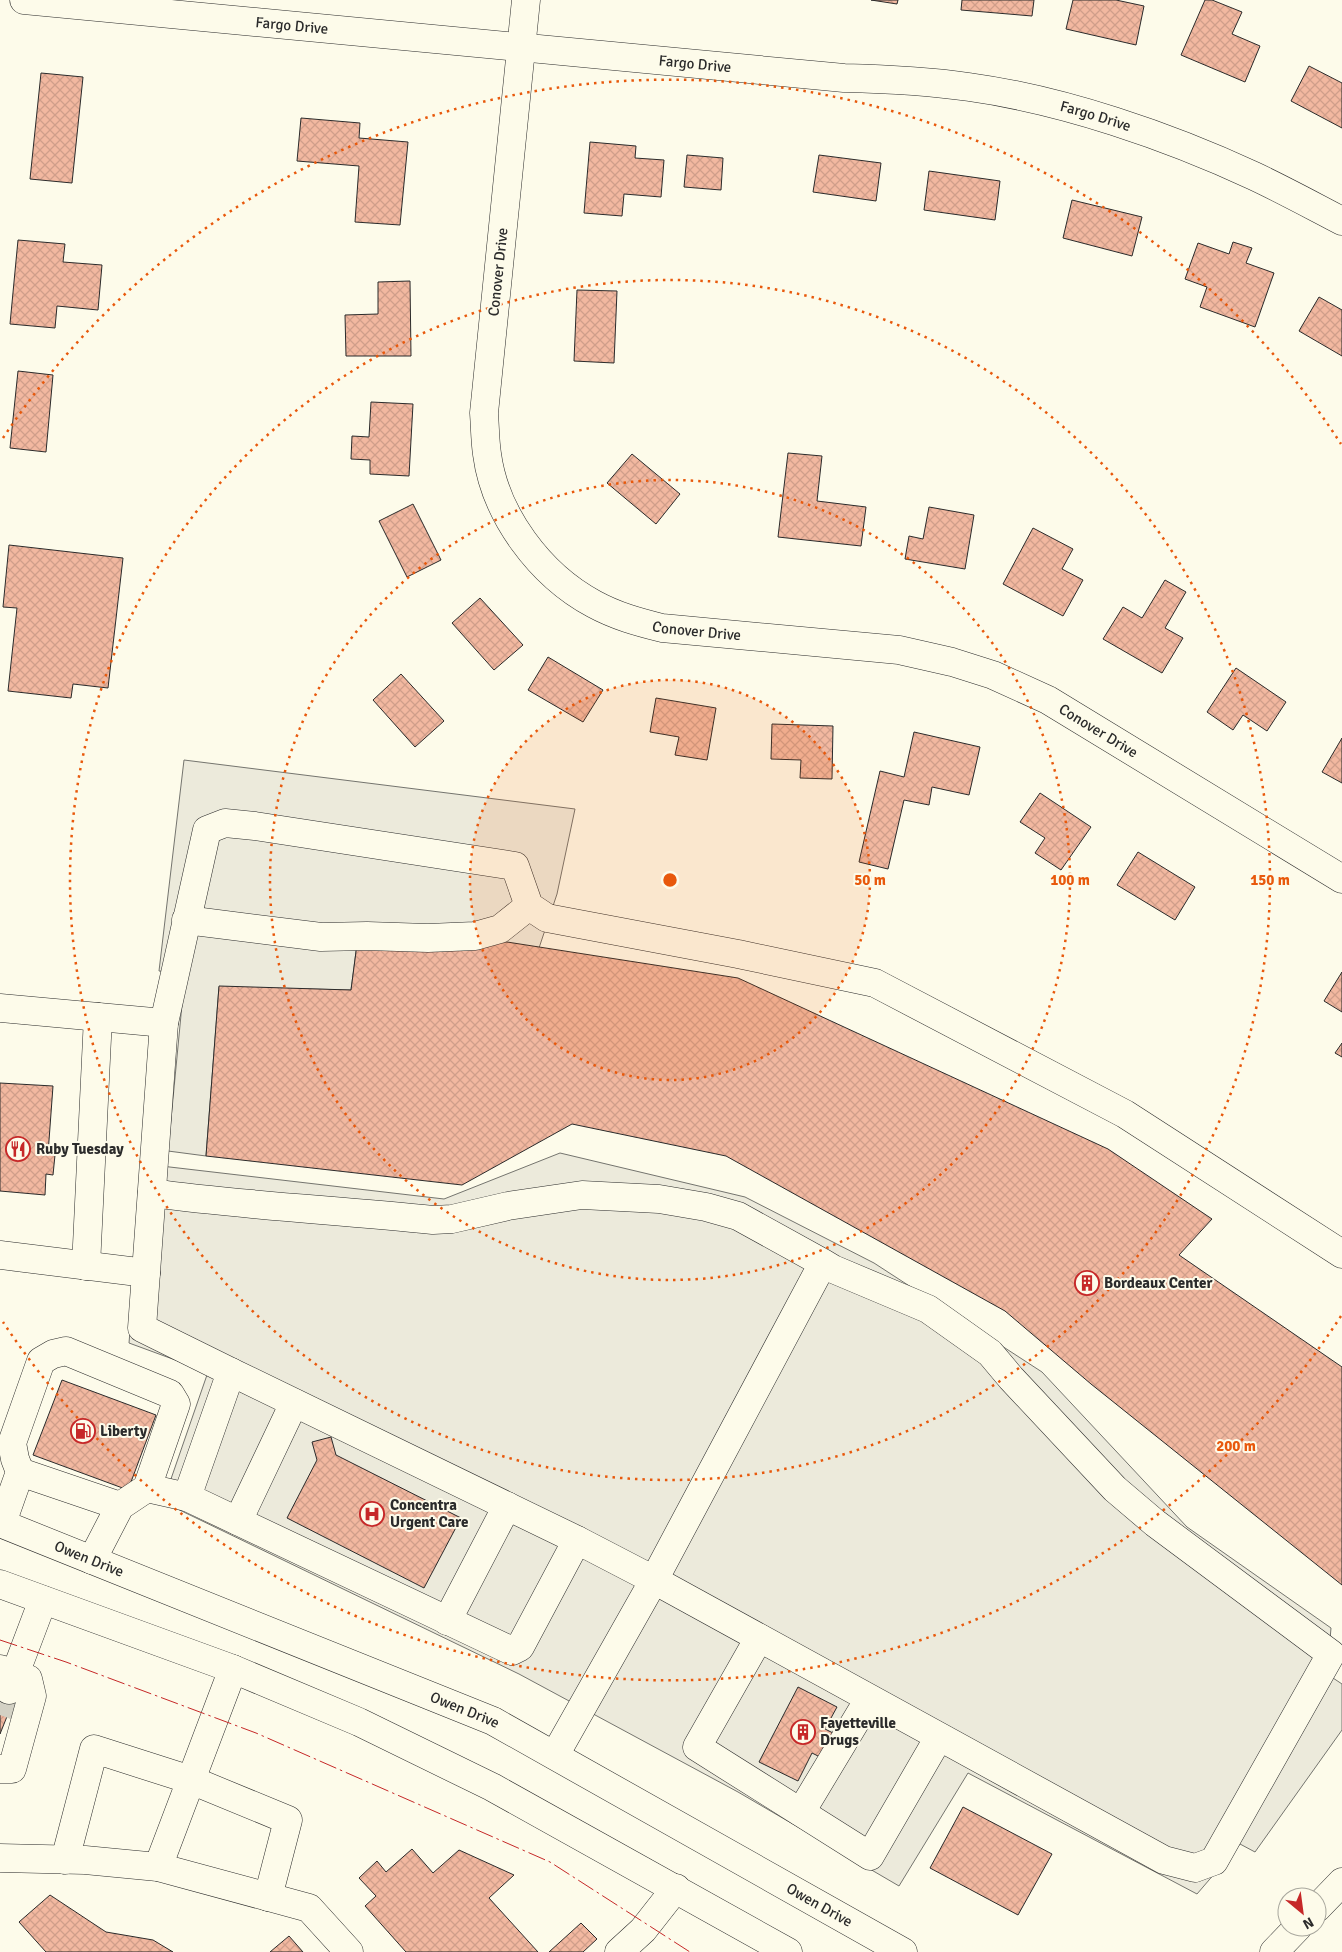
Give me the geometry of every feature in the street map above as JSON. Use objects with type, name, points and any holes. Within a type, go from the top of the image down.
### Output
[{"type":"main road","name":"Fargo Drive","points":[[24,0],[844,78],[898,79],[970,87],[1036,100],[1101,118],[1182,146],[1254,176],[1342,222]]},
{"type":"main road","name":"Conover Drive","points":[[526,0],[484,412],[487,455],[496,490],[512,523],[537,558],[563,583],[593,604],[626,619],[662,628],[899,650],[952,662],[993,675],[1048,700],[1342,879]]},
{"type":"main road","points":[[152,1193],[219,1202],[298,1207],[433,1220],[452,1219],[508,1206],[582,1195],[659,1199],[706,1207],[738,1216],[823,1263],[928,1309],[990,1353],[1115,1489],[1155,1523],[1338,1652],[1214,1861],[1195,1868],[1164,1860],[654,1580],[577,1540],[142,1328],[164,1023],[207,830],[225,823],[255,826],[515,866],[529,906],[547,918],[738,954],[874,983],[1125,1114],[1342,1254]]},
{"type":"main road","points":[[186,920],[320,937],[428,938],[475,936],[500,928],[529,906]]},
{"type":"main road","points":[[0,1008],[164,1023]]},
{"type":"main road","points":[[86,1266],[98,1017]]},
{"type":"main road","points":[[0,1255],[146,1273]]},
{"type":"main road","points":[[555,1755],[654,1580],[823,1263]]},
{"type":"main road","points":[[1,1523],[20,1472],[12,1443],[40,1361],[54,1354],[66,1351],[170,1394],[176,1404],[147,1488],[120,1506],[92,1560]]},
{"type":"main road","points":[[187,1497],[231,1372]]},
{"type":"main road","points":[[238,1521],[294,1403]]},
{"type":"main road","points":[[20,1472],[120,1506]]},
{"type":"main road","points":[[147,1488],[187,1497],[512,1651],[520,1647],[577,1540]]},
{"type":"main road","points":[[447,1620],[507,1506]]},
{"type":"main road","name":"Owen Drive","points":[[1,1523],[493,1721],[903,1952]]},
{"type":"main road","points":[[0,1584],[233,1669],[359,1722],[492,1787],[786,1951]]},
{"type":"main road","points":[[0,1769],[12,1769],[32,1696],[28,1679],[8,1678],[43,1600]]},
{"type":"main road","points":[[759,1638],[698,1747],[870,1856],[939,1737]]},
{"type":"main road","points":[[158,1867],[233,1669]]},
{"type":"main road","points":[[801,1812],[869,1699]]},
{"type":"main road","points":[[66,1860],[94,1749],[191,1780],[288,1820],[268,1897]]},
{"type":"main road","points":[[0,1858],[66,1860],[158,1867],[309,1908],[348,1952]]},
{"type":"main road","points":[[618,1952],[643,1930],[676,1888]]},
{"type":"main road","points":[[1327,1899],[1340,1888]]},
{"type":"main road","points":[[1274,1952],[1288,1937]]},
{"type":"shaded area","points":[[184,760],[575,809],[557,894],[539,948],[357,944],[351,990],[219,987],[206,1156],[168,1151],[185,973],[159,971]]},
{"type":"shaded area","points":[[560,1153],[745,1197],[874,1263],[1042,1372],[1187,1527],[1331,1628],[1327,1674],[1342,1684],[1342,1730],[1255,1852],[1240,1844],[1197,1894],[968,1773],[899,1886],[738,1792],[519,1674],[163,1502],[208,1372],[129,1343],[144,1164],[444,1199]]},
{"type":"building","points":[[871,0],[898,0],[897,4]]},
{"type":"building","points":[[962,0],[1034,0],[1032,16],[961,10]]},
{"type":"building","points":[[1073,0],[1116,0],[1144,6],[1136,45],[1066,29]]},
{"type":"building","points":[[1205,0],[1212,0],[1242,12],[1232,34],[1260,46],[1245,82],[1181,55]]},
{"type":"building","points":[[1309,66],[1342,83],[1342,128],[1291,101]]},
{"type":"building","points":[[41,73],[83,77],[72,183],[30,179]]},
{"type":"building","points":[[301,118],[360,123],[359,138],[408,142],[400,225],[355,222],[359,166],[297,161]]},
{"type":"building","points":[[590,142],[636,146],[635,158],[664,160],[661,197],[624,194],[622,216],[584,213]]},
{"type":"building","points":[[687,155],[723,158],[721,190],[684,187]]},
{"type":"building","points":[[819,155],[881,163],[876,201],[813,192]]},
{"type":"building","points":[[929,171],[1000,181],[995,220],[924,210]]},
{"type":"building","points":[[1072,200],[1142,217],[1132,256],[1063,238]]},
{"type":"building","points":[[18,240],[65,244],[63,262],[102,265],[98,310],[57,306],[55,328],[10,324]]},
{"type":"building","points":[[1233,242],[1252,248],[1246,263],[1274,273],[1255,327],[1200,307],[1207,287],[1185,279],[1198,243],[1229,254]]},
{"type":"building","points":[[410,281],[411,356],[346,356],[345,315],[378,314],[378,282]]},
{"type":"building","points":[[577,290],[617,291],[614,363],[574,361]]},
{"type":"building","points":[[1319,297],[1342,310],[1342,356],[1299,331]]},
{"type":"building","points":[[18,371],[53,375],[46,452],[10,448]]},
{"type":"building","points":[[371,402],[413,404],[409,476],[370,474],[370,460],[351,459],[352,436],[369,437]]},
{"type":"building","points":[[788,453],[822,456],[817,501],[866,507],[861,546],[778,537]]},
{"type":"building","points":[[632,454],[680,494],[656,524],[607,483]]},
{"type":"building","points":[[413,504],[441,560],[407,577],[379,521]]},
{"type":"building","points":[[929,507],[974,515],[965,569],[905,559],[909,536],[923,539]]},
{"type":"building","points":[[1033,528],[1073,549],[1062,569],[1083,580],[1063,616],[1003,584]]},
{"type":"building","points":[[9,545],[123,558],[108,688],[73,684],[71,698],[8,691],[17,608],[3,607]]},
{"type":"building","points":[[1165,580],[1186,592],[1165,628],[1183,638],[1162,673],[1103,639],[1123,607],[1142,618]]},
{"type":"building","points":[[480,598],[523,645],[494,670],[452,623]]},
{"type":"building","points":[[548,657],[603,690],[583,722],[528,690]]},
{"type":"building","points":[[1236,668],[1286,702],[1267,731],[1243,715],[1233,730],[1207,712]]},
{"type":"building","points":[[401,674],[444,721],[415,747],[373,700]]},
{"type":"building","points":[[656,698],[716,708],[707,760],[675,755],[679,737],[650,732]]},
{"type":"building","points":[[772,724],[833,726],[832,779],[800,778],[801,760],[771,759]]},
{"type":"building","points":[[914,732],[980,747],[969,795],[932,787],[929,805],[904,800],[888,869],[859,862],[880,771],[904,777]]},
{"type":"building","points":[[1342,738],[1342,783],[1322,772]]},
{"type":"building","points":[[1040,793],[1091,827],[1061,870],[1035,853],[1045,838],[1020,822]]},
{"type":"building","points":[[1138,852],[1195,887],[1175,920],[1117,885]]},
{"type":"building","name":"Bordeaux Center","points":[[507,942],[738,978],[1108,1149],[1212,1219],[1179,1255],[1342,1367],[1342,1585],[1091,1384],[1005,1311],[726,1156],[572,1124],[462,1185],[206,1156],[219,986],[351,990],[357,944]]},
{"type":"building","points":[[1342,972],[1342,1012],[1324,1001]]},
{"type":"building","points":[[1342,1043],[1342,1057],[1335,1053]]},
{"type":"building","points":[[0,1083],[53,1086],[48,1154],[55,1155],[53,1175],[46,1174],[45,1195],[0,1191]]},
{"type":"building","points":[[62,1380],[156,1415],[128,1490],[33,1455]]},
{"type":"building","points":[[331,1437],[336,1455],[461,1518],[424,1588],[287,1518],[317,1460],[312,1442]]},
{"type":"building","name":"Fayetteville Drugs","points":[[798,1687],[837,1707],[825,1729],[837,1735],[824,1759],[812,1753],[798,1781],[759,1762]]},
{"type":"building","points":[[0,1688],[16,1694],[0,1734]]},
{"type":"building","points":[[963,1807],[1052,1854],[1018,1915],[930,1868]]},
{"type":"building","points":[[412,1849],[433,1873],[459,1850],[514,1875],[489,1898],[538,1952],[406,1952],[365,1906],[376,1896],[359,1878],[377,1861],[386,1872]]},
{"type":"building","points":[[50,1895],[106,1932],[153,1940],[173,1952],[46,1952],[19,1922]]},
{"type":"building","points":[[581,1923],[597,1939],[583,1952],[549,1952]]},
{"type":"building","points":[[289,1936],[303,1952],[270,1952]]},
{"type":"tunnel","points":[[0,1715],[9,1691]]},
{"type":"power","points":[[0,1640],[66,1662],[256,1733],[550,1862],[690,1952]]},
{"type":"place","name":"Ruby Tuesday","points":[[18,1149]]},
{"type":"place","name":"Bordeaux Center","points":[[1087,1283]]},
{"type":"place","name":"Liberty","points":[[83,1431]]},
{"type":"place","name":"Concentra Urgent Care","points":[[372,1514]]},
{"type":"place","name":"Fayetteville Drugs","points":[[803,1732]]}]
